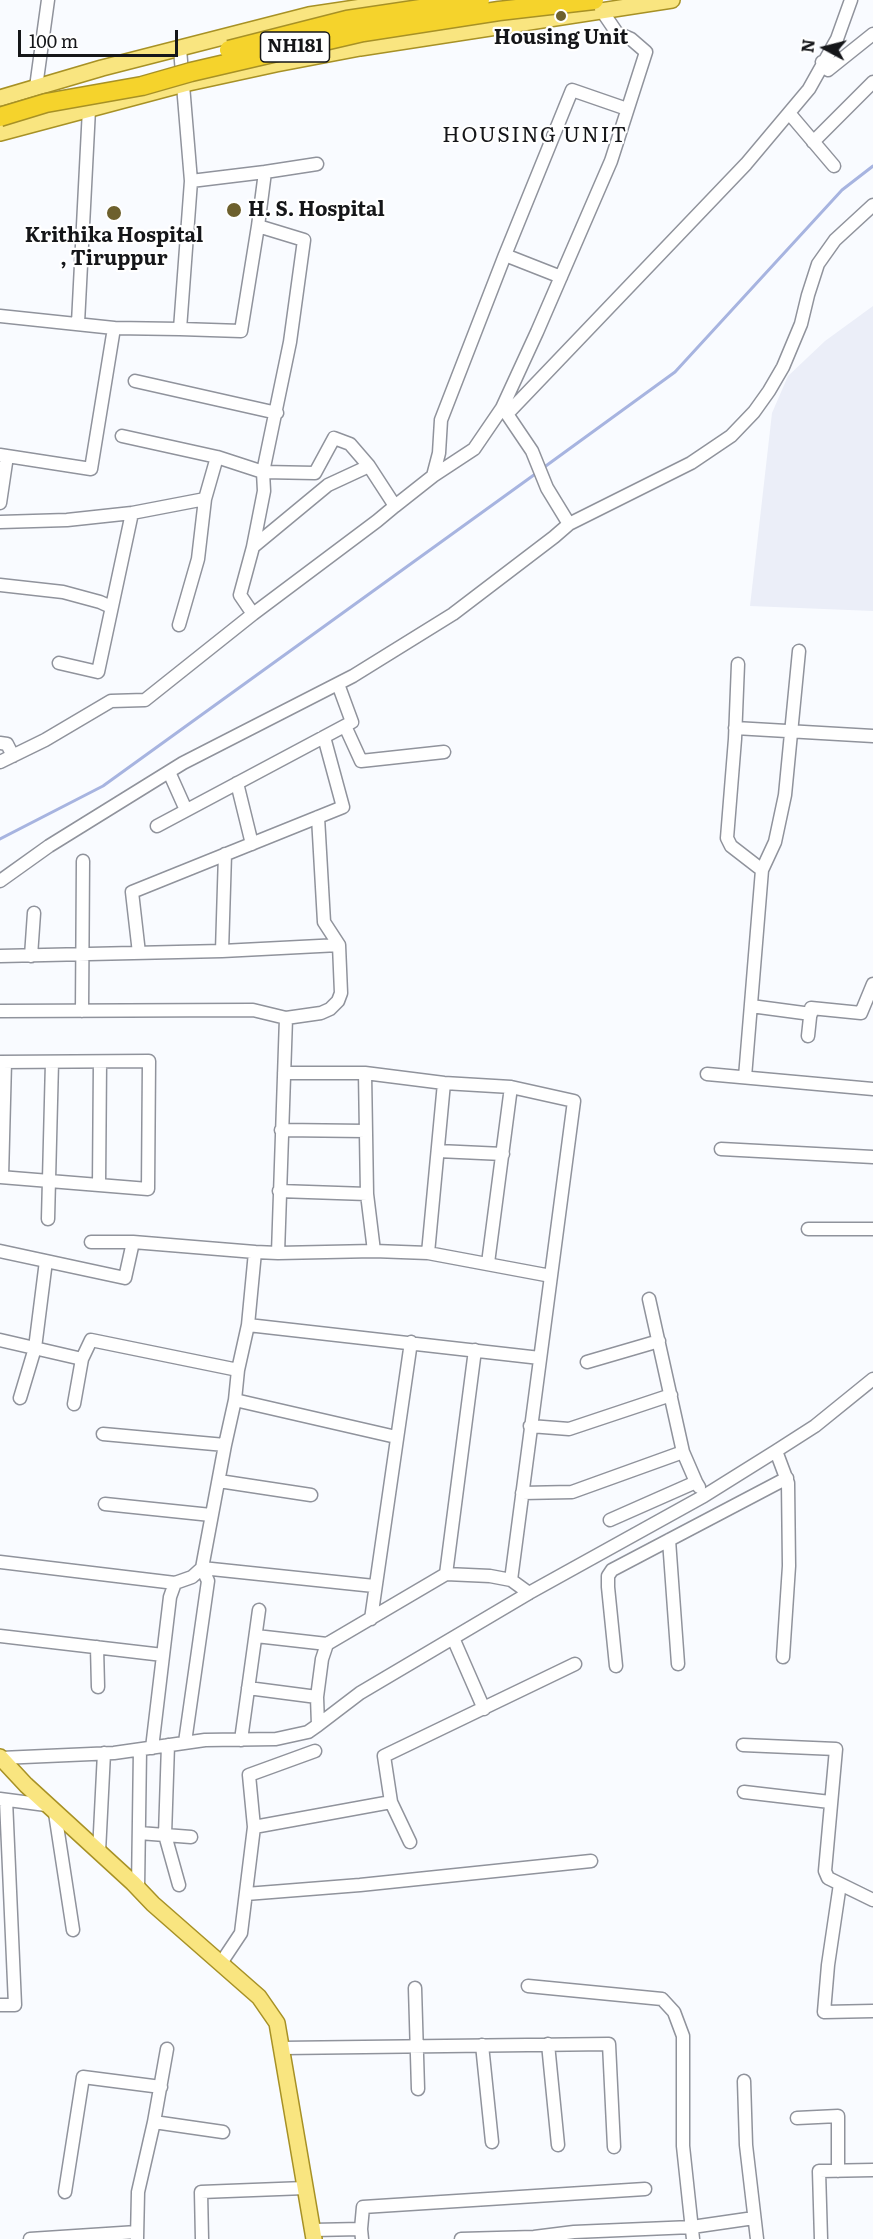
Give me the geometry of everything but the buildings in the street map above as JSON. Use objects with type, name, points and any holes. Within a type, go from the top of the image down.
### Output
[{"type":"highway","name":"NH181","points":[[0,105],[41,93],[138,75],[347,20],[480,0]]},
{"type":"highway","name":"NH181","points":[[0,117],[46,103],[142,86],[191,72],[363,32],[499,11],[598,5]]},
{"type":"main road","points":[[0,98],[309,15],[360,4],[408,0]]},
{"type":"main road","points":[[0,133],[184,84],[360,48],[598,5],[672,0]]},
{"type":"main road","points":[[0,1757],[51,1809],[153,1904],[259,1997],[277,2023],[313,2234]]},
{"type":"street","points":[[36,87],[48,0]]},
{"type":"street","points":[[0,762],[45,740],[111,701],[145,700],[433,476],[474,449],[504,411],[746,165],[808,89],[837,39],[851,0]]},
{"type":"street","points":[[504,411],[610,161],[646,52],[631,39],[617,33],[598,5]]},
{"type":"street","points":[[822,62],[828,70],[873,34]]},
{"type":"street","points":[[180,49],[191,181],[180,329]]},
{"type":"street","points":[[813,142],[873,82]]},
{"type":"street","points":[[433,476],[440,453],[441,420],[572,90],[627,109]]},
{"type":"street","points":[[78,323],[89,109]]},
{"type":"street","points":[[789,113],[834,166]]},
{"type":"street","points":[[191,181],[317,164]]},
{"type":"street","points":[[0,316],[114,328],[241,331],[264,172]]},
{"type":"street","points":[[0,881],[49,846],[169,772],[338,684],[453,614],[569,524],[691,463],[730,436],[769,391],[794,344],[818,264],[835,240],[873,205]]},
{"type":"street","points":[[253,614],[240,595],[253,547],[264,491],[263,472],[290,342],[304,240],[258,226]]},
{"type":"street","points":[[505,255],[561,277]]},
{"type":"street","points":[[0,503],[3,456],[91,469],[114,328]]},
{"type":"street","points":[[135,381],[277,413]]},
{"type":"street","points":[[504,411],[532,451],[547,488],[569,524]]},
{"type":"street","points":[[122,436],[216,457],[263,472],[315,473],[334,438],[350,444],[369,466],[395,506]]},
{"type":"street","points":[[179,625],[198,559],[205,499],[216,457]]},
{"type":"street","points":[[253,547],[328,485],[369,466]]},
{"type":"street","points":[[0,522],[132,513],[205,499]]},
{"type":"street","points":[[59,663],[98,672],[132,513]]},
{"type":"street","points":[[0,585],[63,592],[111,607]]},
{"type":"street","points":[[745,1077],[762,870],[775,842],[785,795],[799,651]]},
{"type":"street","points":[[738,664],[727,838],[731,846],[762,870]]},
{"type":"street","points":[[157,826],[352,722],[338,684]]},
{"type":"street","points":[[345,726],[361,761],[444,752]]},
{"type":"street","points":[[735,728],[873,736]]},
{"type":"street","points":[[139,953],[132,892],[342,807],[324,737]]},
{"type":"street","points":[[0,743],[8,744],[13,756]]},
{"type":"street","points":[[169,772],[186,810]]},
{"type":"street","points":[[237,783],[252,844]]},
{"type":"street","points":[[0,1011],[253,1010],[286,1018],[321,1013],[330,1009],[338,1002],[341,993],[339,945],[324,922],[318,817]]},
{"type":"street","points":[[222,951],[225,854]]},
{"type":"street","points":[[82,1011],[83,861]]},
{"type":"street","points":[[31,956],[34,913]]},
{"type":"street","points":[[0,956],[222,951],[339,945]]},
{"type":"street","points":[[808,1036],[811,1008],[861,1013],[873,984]]},
{"type":"street","points":[[751,1006],[811,1014]]},
{"type":"street","points":[[278,1253],[286,1018]]},
{"type":"street","points":[[149,1061],[148,1189],[1,1177],[2,1062],[52,1062],[149,1061]]},
{"type":"street","points":[[48,1219],[52,1062]]},
{"type":"street","points":[[99,1185],[100,1062]]},
{"type":"street","points":[[284,1073],[365,1073],[444,1083],[512,1087],[574,1101],[511,1580]]},
{"type":"street","points":[[365,1073],[367,1194],[374,1251]]},
{"type":"street","points":[[708,1074],[873,1089]]},
{"type":"street","points":[[428,1253],[444,1083]]},
{"type":"street","points":[[488,1263],[512,1087]]},
{"type":"street","points":[[281,1130],[366,1131]]},
{"type":"street","points":[[721,1149],[873,1157]]},
{"type":"street","points":[[438,1150],[502,1154]]},
{"type":"street","points":[[279,1191],[367,1194]]},
{"type":"street","points":[[808,1229],[873,1229]]},
{"type":"street","points":[[92,1242],[133,1242],[278,1253],[374,1251],[428,1253],[551,1276]]},
{"type":"street","points":[[0,1251],[125,1278],[133,1242]]},
{"type":"street","points":[[185,1742],[208,1581],[202,1569],[248,1325],[255,1252]]},
{"type":"street","points":[[20,1398],[35,1348],[46,1261]]},
{"type":"street","points":[[649,1299],[683,1452],[704,1496]]},
{"type":"street","points":[[248,1325],[540,1358]]},
{"type":"street","points":[[0,1340],[82,1359]]},
{"type":"street","points":[[74,1404],[82,1359],[91,1340],[238,1370]]},
{"type":"street","points":[[587,1362],[659,1341]]},
{"type":"street","points":[[371,1619],[411,1342]]},
{"type":"street","points":[[446,1574],[475,1350]]},
{"type":"street","points":[[0,1757],[104,1753],[185,1742],[292,1737],[308,1732],[360,1693],[529,1593],[704,1496],[776,1451],[815,1426],[873,1378]]},
{"type":"street","points":[[530,1426],[569,1429],[670,1395]]},
{"type":"street","points":[[235,1400],[396,1437]]},
{"type":"street","points":[[103,1434],[225,1445]]},
{"type":"street","points":[[776,1451],[787,1478],[789,1566],[783,1656]]},
{"type":"street","points":[[522,1493],[572,1492],[683,1452]]},
{"type":"street","points":[[616,1666],[608,1576],[612,1570],[787,1478]]},
{"type":"street","points":[[219,1481],[311,1495]]},
{"type":"street","points":[[610,1520],[696,1482]]},
{"type":"street","points":[[105,1504],[211,1515]]},
{"type":"street","points":[[669,1540],[678,1664]]},
{"type":"street","points":[[0,1562],[175,1583],[192,1577],[202,1569],[374,1586]]},
{"type":"street","points":[[256,1636],[327,1644],[446,1574],[490,1576],[511,1580],[529,1593]]},
{"type":"street","points":[[138,1889],[139,1833],[146,1749],[163,1655],[170,1597],[175,1583]]},
{"type":"street","points":[[241,1740],[259,1610]]},
{"type":"street","points":[[0,1635],[163,1655]]},
{"type":"street","points":[[453,1638],[484,1709]]},
{"type":"street","points":[[318,1725],[317,1697],[322,1659],[327,1644]]},
{"type":"street","points":[[97,1647],[98,1687]]},
{"type":"street","points":[[410,1842],[391,1802],[384,1756],[575,1664]]},
{"type":"street","points":[[248,1688],[317,1697]]},
{"type":"street","points":[[168,1745],[165,1835],[178,1885]]},
{"type":"street","points":[[743,1745],[836,1749],[825,1871],[828,1878],[873,1900]]},
{"type":"street","points":[[221,1963],[241,1933],[254,1827],[249,1775],[315,1751]]},
{"type":"street","points":[[99,1852],[104,1753]]},
{"type":"street","points":[[744,1792],[830,1802]]},
{"type":"street","points":[[0,2005],[15,2005],[3,1800],[51,1809],[73,1930]]},
{"type":"street","points":[[254,1827],[391,1802]]},
{"type":"street","points":[[139,1833],[191,1837]]},
{"type":"street","points":[[246,1894],[360,1886],[591,1861]]},
{"type":"street","points":[[840,1884],[828,1965],[824,2012],[873,2011]]},
{"type":"street","points":[[528,1986],[662,1999],[674,2012],[683,2036],[683,2146],[693,2233]]},
{"type":"street","points":[[415,1988],[418,2089]]},
{"type":"street","points":[[548,2044],[558,2145]]},
{"type":"street","points":[[282,2048],[609,2044],[614,2147]]},
{"type":"street","points":[[482,2045],[492,2142]]},
{"type":"street","points":[[30,2239],[137,2235],[138,2192],[167,2049]]},
{"type":"street","points":[[65,2192],[83,2077],[160,2087]]},
{"type":"street","points":[[744,2081],[746,2145],[757,2239]]},
{"type":"street","points":[[797,2118],[838,2116],[838,2171]]},
{"type":"street","points":[[154,2122],[223,2132]]},
{"type":"street","points":[[821,2239],[819,2171],[873,2170]]},
{"type":"street","points":[[201,2239],[201,2192],[305,2188]]},
{"type":"street","points":[[313,2234],[362,2234],[363,2207],[645,2189]]},
{"type":"street","points":[[461,2239],[534,2237],[574,2232],[693,2233],[754,2218]]},
{"type":"shaded area","points":[[873,306],[873,611],[750,606],[772,413],[788,376],[825,341]]},
{"type":"waterway","points":[[543,468],[675,372],[842,190],[873,166]]},
{"type":"waterway","points":[[0,839],[103,786],[538,472]]},
{"type":"place","name":"Housing Unit","points":[[561,16]]},
{"type":"place","name":"H. S. Hospital","points":[[234,210]]},
{"type":"place","name":"Krithika Hospital , Tiruppur","points":[[114,213]]},
{"type":"district","name":"HOUSING UNIT","points":[[535,136]]}]
